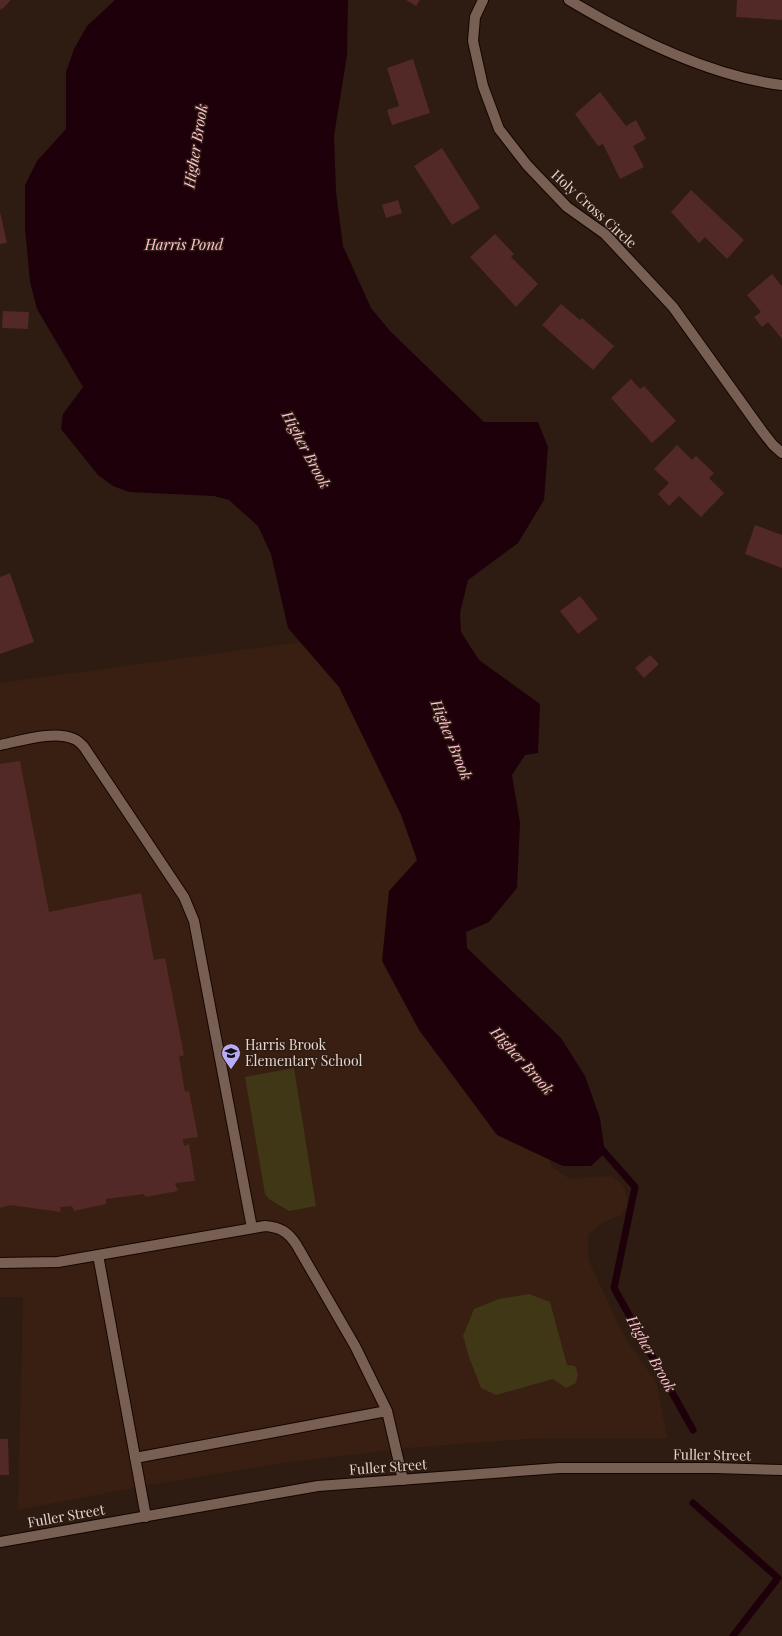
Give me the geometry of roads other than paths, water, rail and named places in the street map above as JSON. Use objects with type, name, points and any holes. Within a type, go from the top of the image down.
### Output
[{"type":"street","name":"Holy Cross Circle","points":[[482,0],[475,16],[473,41],[483,86],[494,119],[508,142],[527,165],[567,207],[605,234],[673,307],[762,431],[773,445],[782,453]]},
{"type":"street","points":[[569,0],[622,30],[684,57],[731,74],[782,85]]},
{"type":"street","points":[[0,745],[55,735],[76,739],[84,747],[184,897],[194,921],[252,1228]]},
{"type":"street","points":[[0,1263],[58,1262],[252,1228],[265,1226],[279,1228],[291,1237],[355,1346],[387,1411],[403,1480]]},
{"type":"street","points":[[98,1255],[146,1516]]},
{"type":"street","points":[[135,1458],[387,1411]]},
{"type":"street","name":"Fuller Street","points":[[0,1542],[311,1487],[559,1468],[715,1468],[782,1470]]},
{"type":"water","name":"Harris Pond","points":[[115,0],[348,0],[347,55],[334,136],[336,192],[343,246],[371,308],[390,331],[484,422],[538,422],[548,447],[544,500],[518,543],[468,580],[460,613],[461,632],[479,660],[540,704],[538,753],[525,755],[512,775],[520,823],[517,888],[489,922],[466,932],[467,948],[561,1038],[585,1076],[600,1118],[605,1153],[591,1166],[563,1166],[497,1135],[419,1030],[382,961],[389,891],[417,860],[401,815],[339,687],[288,628],[271,554],[258,526],[229,500],[214,496],[129,492],[113,486],[98,475],[61,429],[63,414],[83,387],[37,309],[30,282],[25,228],[25,185],[37,161],[66,129],[66,72],[74,49],[87,26]]},
{"type":"waterway","name":"Higher Brook","points":[[599,1146],[635,1187],[614,1288],[693,1430]]},
{"type":"waterway","name":"Higher Brook","points":[[693,1503],[778,1578],[733,1636]]},
{"type":"place","name":"Harris Brook Elementary School","points":[[231,1070]]}]
